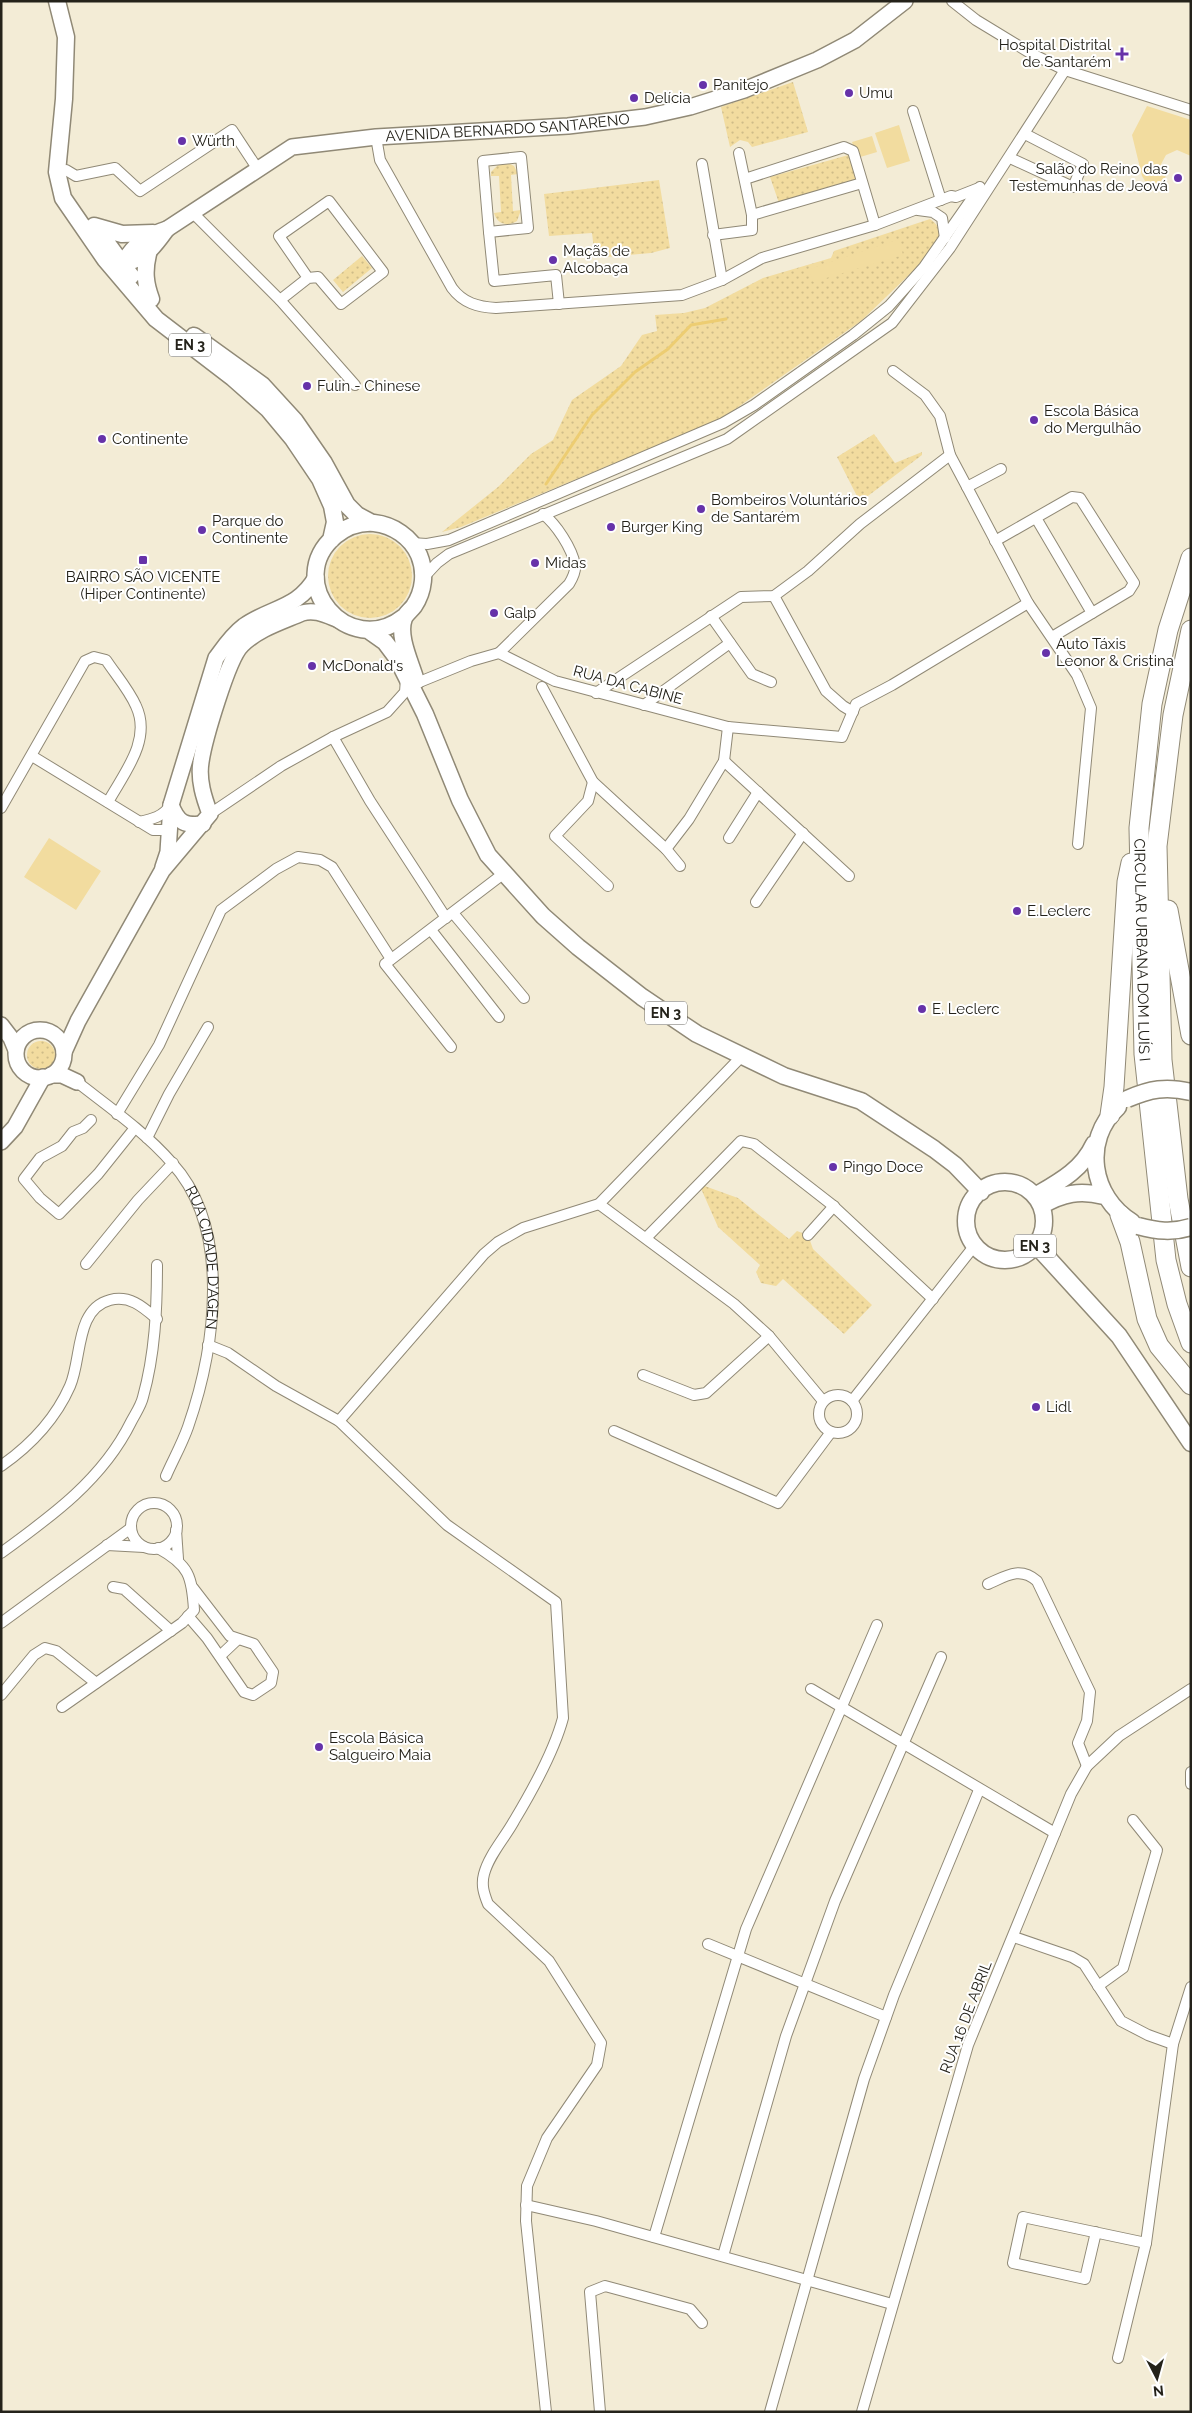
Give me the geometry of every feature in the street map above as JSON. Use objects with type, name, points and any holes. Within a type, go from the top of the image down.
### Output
[{"type":"highway","name":"CIRCULAR URBANA DOM LUÍS I","points":[[1191,558],[1168,630],[1152,704],[1139,828],[1144,1054],[1166,1260],[1177,1304],[1191,1343]]},
{"type":"highway","name":"CIRCULAR URBANA DOM LUÍS I","points":[[1191,630],[1173,715],[1157,846],[1162,1060],[1178,1199],[1191,1267]]},
{"type":"highway","points":[[1110,1115],[1114,1087],[1127,882],[1139,828]]},
{"type":"highway","points":[[1157,846],[1164,869],[1170,932],[1191,1034]]},
{"type":"highway","points":[[1120,1215],[1130,1242],[1147,1319],[1159,1346],[1191,1385]]},
{"type":"main road","name":"EN 3","points":[[57,1],[66,37],[64,99],[57,172],[63,198],[119,267],[156,319],[233,378],[268,409],[293,439],[320,479],[332,506],[334,522],[331,540]]},
{"type":"main road","name":"EN 3","points":[[59,142],[72,195],[119,267],[135,281],[168,317],[262,385],[295,421],[324,463],[347,505],[357,515],[372,523],[397,530],[411,543],[421,561],[423,578],[418,600],[404,617],[386,627],[368,630],[352,627],[339,620],[322,602],[316,577],[320,557],[331,540],[349,527],[372,523]]},
{"type":"main road","points":[[94,226],[122,234],[140,236],[160,231]]},
{"type":"main road","points":[[148,254],[145,268],[146,285],[151,299]]},
{"type":"main road","name":"EN 3","points":[[404,617],[403,635],[411,681]]},
{"type":"main road","name":"EN 3","points":[[368,630],[385,642],[411,681],[477,835],[488,854],[503,874],[542,916],[642,997],[696,1034],[784,1076],[862,1101],[955,1165],[981,1192]]},
{"type":"main road","points":[[1038,1201],[1088,1158],[1110,1115],[1127,1099],[1149,1089],[1172,1087],[1191,1092]]},
{"type":"main road","points":[[1100,1133],[1095,1154],[1096,1176],[1104,1196],[1120,1215],[1138,1226],[1159,1231],[1180,1231],[1191,1227]]},
{"type":"main road","points":[[975,1245],[968,1234],[966,1221],[969,1208],[981,1192],[998,1183],[1012,1183],[1024,1187],[1038,1201]]},
{"type":"main road","points":[[1038,1201],[1067,1193],[1090,1192],[1104,1196]]},
{"type":"main road","name":"EN 3","points":[[975,1245],[985,1254],[997,1259],[1010,1260],[1022,1256],[1036,1245],[1044,1229],[1044,1217],[1038,1201]]},
{"type":"main road","name":"EN 3","points":[[1036,1245],[1119,1336],[1191,1443]]},
{"type":"street","name":"AVENIDA BERNARDO SANTARENO","points":[[119,267],[128,253],[292,147],[376,137],[568,126],[645,117],[690,107],[744,90],[817,60],[855,40],[905,1]]},
{"type":"street","points":[[952,1],[976,20],[1032,54],[1065,70],[1191,110]]},
{"type":"street","points":[[423,578],[437,562],[449,554],[727,439],[892,323],[965,224],[1010,158],[1065,70]]},
{"type":"street","points":[[913,111],[941,200]]},
{"type":"street","points":[[66,170],[76,176],[115,168],[140,191],[232,130],[257,168]]},
{"type":"street","points":[[1010,158],[1073,187],[1084,164],[1025,134]]},
{"type":"street","points":[[376,137],[380,160],[413,222],[457,296],[481,308],[682,295],[722,280],[762,258],[874,225],[979,188]]},
{"type":"street","points":[[745,179],[844,147],[854,151],[874,225]]},
{"type":"street","points":[[713,236],[752,230],[752,215],[739,153]]},
{"type":"street","points":[[489,232],[528,228],[521,158],[483,161],[489,232],[494,281],[556,275],[558,304]]},
{"type":"street","points":[[702,164],[722,280]]},
{"type":"street","points":[[411,543],[427,544],[449,540],[723,423],[754,405],[853,335],[889,306],[924,267],[979,188],[1002,168]]},
{"type":"street","points":[[752,215],[862,182]]},
{"type":"street","points":[[280,300],[308,278],[322,279],[341,304],[383,272],[329,201],[279,236],[308,278]]},
{"type":"street","points":[[918,210],[933,212],[942,218],[945,238]]},
{"type":"street","points":[[192,212],[280,300],[355,385]]},
{"type":"street","name":"AVENIDA BERNARDO SANTARENO","points":[[148,254],[160,231]]},
{"type":"street","points":[[119,267],[148,254]]},
{"type":"street","points":[[893,371],[926,395],[940,416],[950,455],[1028,603],[1077,675],[1091,708],[1078,844]]},
{"type":"street","points":[[596,693],[742,597],[774,596],[808,571],[860,524],[950,455]]},
{"type":"street","points":[[967,487],[1001,469]]},
{"type":"street","points":[[995,542],[1072,497],[1080,498],[1134,583],[1128,591],[1052,636]]},
{"type":"street","points":[[562,507],[559,520],[562,536]]},
{"type":"street","points":[[1,1142],[15,1127],[25,1107],[47,1076],[59,1068],[78,1021],[162,871],[207,819],[281,766],[333,737],[387,712],[411,681],[499,653],[569,584],[573,578],[575,566],[562,536],[553,522],[543,514]]},
{"type":"street","points":[[1036,518],[1092,613]]},
{"type":"street","points":[[162,871],[168,852],[171,805],[216,658],[229,640],[243,627],[303,596],[316,577]]},
{"type":"street","points":[[774,596],[826,691],[853,712],[856,704],[892,685],[1028,603]]},
{"type":"street","points":[[207,819],[202,793],[200,763],[229,662],[240,646],[256,633],[309,611],[339,620]]},
{"type":"street","points":[[711,616],[752,674],[772,682]]},
{"type":"street","points":[[644,705],[730,643]]},
{"type":"street","name":"RUA DA CABINE","points":[[499,653],[540,675],[596,693],[728,727],[842,737],[853,712]]},
{"type":"street","points":[[1,808],[85,661],[94,657],[106,660],[131,697],[140,716],[138,749],[108,802]]},
{"type":"street","points":[[542,687],[593,782],[666,849],[680,866]]},
{"type":"street","points":[[666,849],[689,818],[724,761],[728,727]]},
{"type":"street","points":[[333,737],[370,801],[450,915],[524,998]]},
{"type":"street","points":[[32,756],[153,830],[163,841],[168,852]]},
{"type":"street","points":[[724,761],[849,876]]},
{"type":"street","points":[[593,782],[588,801],[556,836],[608,886]]},
{"type":"street","points":[[729,838],[758,792]]},
{"type":"street","points":[[171,805],[180,822],[188,826],[207,819]]},
{"type":"street","points":[[139,822],[156,818],[171,805]]},
{"type":"street","points":[[153,830],[170,830]]},
{"type":"street","points":[[756,902],[803,833]]},
{"type":"street","points":[[117,1114],[159,1045],[222,910],[276,869],[298,857],[320,860],[332,867],[390,959]]},
{"type":"street","points":[[451,1047],[385,964],[503,874]]},
{"type":"street","points":[[431,930],[500,1017]]},
{"type":"street","points":[[47,1076],[27,1074],[22,1071],[16,1061],[16,1050],[19,1041],[28,1033],[38,1030],[50,1032],[63,1030],[78,1021]]},
{"type":"street","points":[[1,1024],[28,1033]]},
{"type":"street","points":[[1,1024],[11,1038],[16,1050]]},
{"type":"street","points":[[147,1138],[169,1094],[208,1027]]},
{"type":"street","points":[[50,1032],[58,1039],[64,1056]]},
{"type":"street","name":"RUA CIDADE D'AGEN","points":[[64,1056],[77,1082]]},
{"type":"street","points":[[339,1421],[484,1254],[498,1242],[523,1228],[599,1204],[742,1056]]},
{"type":"street","points":[[25,1107],[28,1088],[27,1074]]},
{"type":"street","name":"RUA CIDADE D'AGEN","points":[[47,1076],[62,1075],[77,1082],[147,1138],[173,1163],[190,1186],[209,1239],[213,1264],[208,1345],[190,1422],[166,1476]]},
{"type":"street","points":[[91,1120],[83,1128],[73,1132],[62,1146],[40,1158],[24,1179],[40,1198],[59,1214],[98,1174],[134,1129]]},
{"type":"street","points":[[646,1238],[741,1141],[754,1144],[834,1206],[933,1298]]},
{"type":"street","points":[[86,1264],[138,1200],[173,1163]]},
{"type":"street","points":[[599,1204],[734,1304],[769,1336],[823,1401]]},
{"type":"street","points":[[808,1235],[834,1206]]},
{"type":"street","points":[[852,1401],[975,1245]]},
{"type":"street","points":[[1,1553],[48,1519],[91,1481],[121,1443],[142,1399],[157,1320],[157,1265]]},
{"type":"street","points":[[1,1466],[38,1436],[58,1409],[71,1384],[87,1321],[92,1311],[105,1301],[119,1297],[138,1303],[157,1320]]},
{"type":"street","points":[[643,1375],[694,1395],[706,1393],[769,1336]]},
{"type":"street","points":[[208,1345],[228,1353],[276,1386],[339,1421],[447,1525],[556,1602],[563,1718],[559,1736],[523,1804],[488,1862],[483,1877],[483,1892],[488,1904],[550,1961],[600,2043],[597,2065],[547,2138],[527,2186],[526,2221],[546,2412]]},
{"type":"street","points":[[840,1395],[852,1401],[857,1413],[853,1425],[843,1433],[831,1432],[821,1424],[818,1413],[823,1401],[828,1397],[840,1395]]},
{"type":"street","points":[[614,1431],[778,1503],[831,1432]]},
{"type":"street","points":[[144,1547],[133,1536],[131,1528],[135,1513],[147,1504],[155,1503],[170,1509],[175,1519],[178,1559],[193,1588],[230,1636],[254,1644],[273,1672],[271,1683],[253,1695],[244,1692],[220,1656],[188,1616]]},
{"type":"street","points":[[1,1623],[131,1528]]},
{"type":"street","points":[[158,1548],[170,1542],[176,1529]]},
{"type":"street","points":[[107,1545],[158,1548],[178,1559]]},
{"type":"street","points":[[988,1584],[1017,1571],[1029,1574],[1037,1581],[1090,1692],[1087,1721],[1078,1743],[1087,1766]]},
{"type":"street","points":[[113,1587],[124,1590],[171,1631]]},
{"type":"street","points":[[62,1707],[171,1631],[188,1616],[194,1610],[193,1588]]},
{"type":"street","points":[[654,2237],[746,1929],[877,1625]]},
{"type":"street","points":[[220,1656],[238,1639]]},
{"type":"street","points":[[1,1695],[34,1655],[45,1648],[56,1651],[96,1683]]},
{"type":"street","points":[[723,2256],[786,2036],[804,1984],[835,1901],[941,1657]]},
{"type":"street","points":[[811,1688],[841,1708],[903,1742],[979,1790],[1055,1833]]},
{"type":"street","name":"RUA 16 DE ABRIL","points":[[862,2412],[968,2045],[1014,1937],[1071,1794],[1087,1766],[1119,1736],[1191,1688]]},
{"type":"street","points":[[1191,1772],[1191,1784]]},
{"type":"street","points":[[770,2412],[864,2079],[886,2017],[979,1790]]},
{"type":"street","points":[[1098,1986],[1123,1968],[1157,1850],[1133,1820]]},
{"type":"street","points":[[1014,1937],[1072,1957],[1084,1964],[1120,2021],[1148,2035],[1173,2044]]},
{"type":"street","points":[[708,1944],[886,2017]]},
{"type":"street","points":[[1118,2358],[1146,2243],[1173,2044],[1191,1987]]},
{"type":"street","points":[[526,2205],[654,2237],[892,2304]]},
{"type":"street","points":[[1096,2232],[1085,2279],[1013,2263],[1023,2217],[1096,2232],[1146,2243]]},
{"type":"street","points":[[600,2412],[590,2292],[605,2286],[633,2293],[690,2309],[702,2322]]},
{"type":"shaded area","points":[[793,82],[808,132],[752,147],[748,142],[740,140],[730,147],[721,107]]},
{"type":"shaded area","points":[[1147,106],[1191,120],[1191,156],[1177,150],[1166,155],[1159,168],[1167,172],[1161,190],[1148,186],[1142,176],[1132,135]]},
{"type":"shaded area","points":[[899,125],[910,161],[887,168],[875,133]]},
{"type":"shaded area","points":[[872,136],[877,152],[857,158],[852,142]]},
{"type":"shaded area","points":[[852,154],[859,179],[779,203],[770,177]]},
{"type":"shaded area","points":[[508,163],[514,166],[518,174],[511,175],[513,211],[521,210],[517,221],[506,224],[500,222],[495,217],[494,213],[501,212],[499,176],[491,176],[491,172],[499,164]]},
{"type":"shaded area","points":[[659,180],[670,248],[651,253],[595,258],[592,233],[549,236],[544,194]]},
{"type":"shaded area","points":[[930,219],[937,225],[940,231],[938,247],[861,321],[721,419],[461,527],[442,532],[498,487],[531,454],[553,440],[572,400],[621,366],[642,335],[657,331],[655,315],[684,313],[705,308],[763,278],[831,258],[834,251]]},
{"type":"shaded area","points":[[899,239],[903,255],[813,282],[809,269]]},
{"type":"shaded area","points":[[362,256],[372,268],[343,292],[333,280]]},
{"type":"shaded area","points":[[874,434],[895,463],[922,452],[922,455],[860,502],[837,457]]},
{"type":"shaded area","points":[[370,534],[386,537],[400,546],[409,560],[412,576],[409,592],[400,606],[386,615],[370,618],[354,615],[340,606],[331,592],[328,576],[331,560],[340,546],[354,537]]},
{"type":"shaded area","points":[[49,838],[101,871],[76,910],[24,877]]},
{"type":"shaded area","points":[[41,1041],[51,1045],[55,1055],[51,1065],[41,1069],[31,1065],[27,1055],[31,1045]]},
{"type":"shaded area","points":[[699,1184],[738,1198],[789,1239],[797,1231],[808,1235],[813,1249],[872,1305],[844,1334],[783,1279],[776,1286],[761,1283],[756,1272],[760,1265],[718,1227]]},
{"type":"waterway","points":[[546,484],[592,415],[635,372],[668,349],[691,325],[726,319]]},
{"type":"place","name":"Hospital Distrital de Santarém","points":[[1122,54]]},
{"type":"place","name":"Panitejo","points":[[703,85]]},
{"type":"place","name":"Umu","points":[[849,93]]},
{"type":"place","name":"Delícia","points":[[634,98]]},
{"type":"place","name":"Würth","points":[[182,141]]},
{"type":"place","name":"Salão do Reino das Testemunhas de Jeová","points":[[1178,178]]},
{"type":"place","name":"Maçãs de Alcobaça","points":[[553,260]]},
{"type":"place","name":"Fulin - Chinese","points":[[307,386]]},
{"type":"place","name":"Escola Básica do Mergulhão","points":[[1034,420]]},
{"type":"place","name":"Continente","points":[[102,439]]},
{"type":"place","name":"Bombeiros Voluntários de Santarém","points":[[701,509]]},
{"type":"place","name":"Burger King","points":[[611,527]]},
{"type":"place","name":"Parque do Continente","points":[[202,530]]},
{"type":"place","name":"BAIRRO SÃO VICENTE (Hiper Continente)","points":[[143,560]]},
{"type":"place","name":"Midas","points":[[535,563]]},
{"type":"place","name":"Galp","points":[[494,613]]},
{"type":"place","name":"Auto Táxis Leonor & Cristina","points":[[1046,653]]},
{"type":"place","name":"McDonald's","points":[[312,666]]},
{"type":"place","name":"E.Leclerc","points":[[1017,911]]},
{"type":"place","name":"E. Leclerc","points":[[922,1009]]},
{"type":"place","name":"Pingo Doce","points":[[833,1167]]},
{"type":"place","name":"Lidl","points":[[1036,1407]]},
{"type":"place","name":"Escola Básica Salgueiro Maia","points":[[319,1747]]}]
